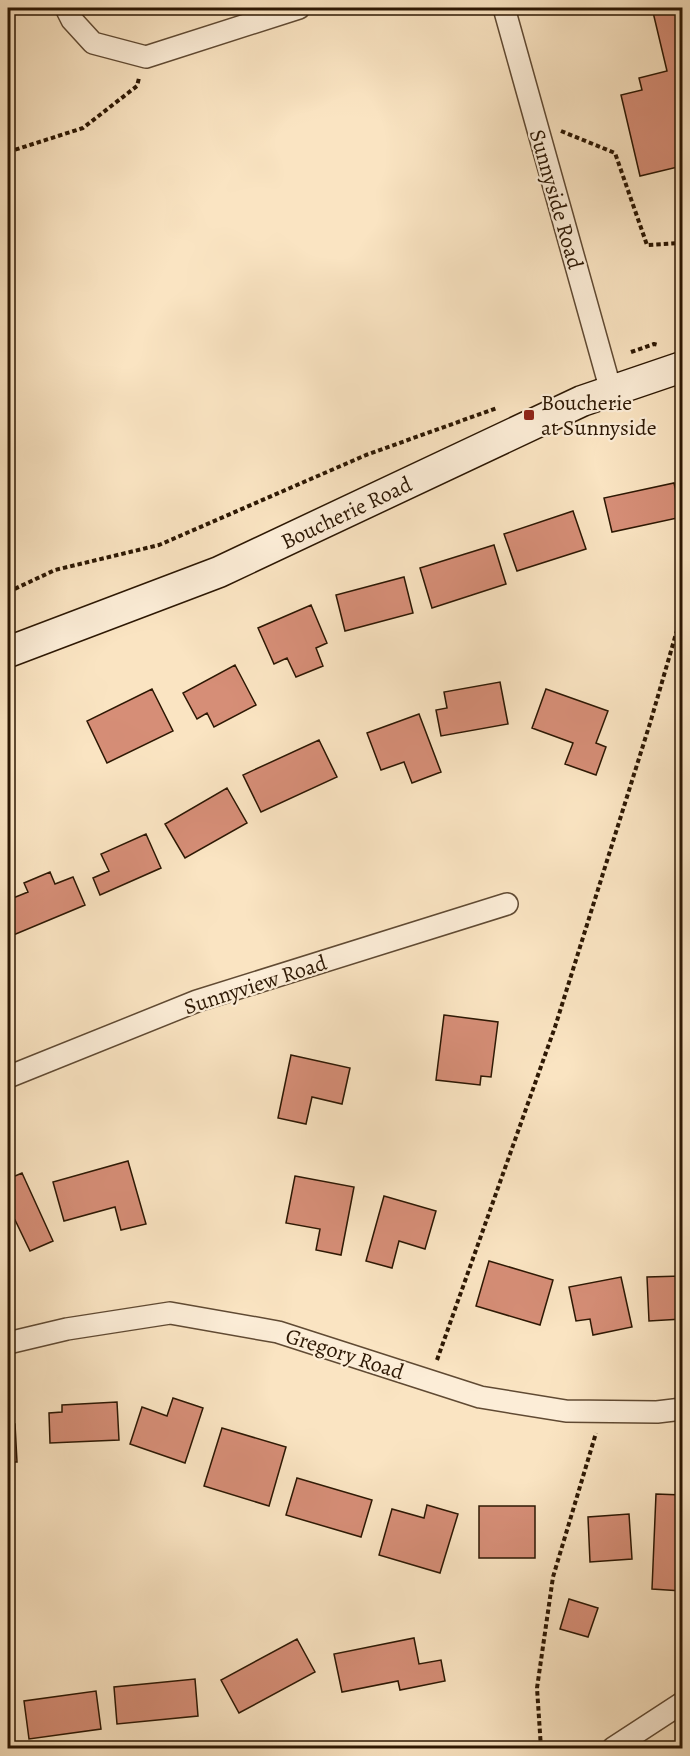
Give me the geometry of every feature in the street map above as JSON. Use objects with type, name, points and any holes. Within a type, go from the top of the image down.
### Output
[{"type":"main road","name":"Boucherie Road","points":[[8,652],[219,572],[582,401],[682,367]]},
{"type":"street","points":[[66,8],[72,20],[93,42],[146,57],[299,8]]},
{"type":"street","name":"Sunnyside Road","points":[[504,8],[611,391]]},
{"type":"street","name":"Sunnyview Road","points":[[8,1077],[198,1001],[507,904]]},
{"type":"street","name":"Gregory Road","points":[[8,1343],[67,1329],[170,1314],[278,1332],[480,1396],[566,1411],[657,1412],[682,1409]]},
{"type":"street","points":[[613,1749],[682,1703]]},
{"type":"path","points":[[8,152],[83,128],[136,86],[146,57]]},
{"type":"path","points":[[535,120],[615,153],[647,245],[682,243]]},
{"type":"path","points":[[8,592],[55,570],[159,545],[366,455],[497,408]]},
{"type":"path","points":[[429,1380],[555,1027],[682,613]]},
{"type":"path","points":[[542,1749],[537,1688],[553,1577],[603,1411]]},
{"type":"building","points":[[652,8],[682,8],[682,166],[640,176],[621,95],[642,90],[639,78],[667,71]]},
{"type":"building","points":[[674,483],[682,517],[612,532],[604,498]]},
{"type":"building","points":[[573,511],[586,549],[517,571],[504,534]]},
{"type":"building","points":[[494,545],[506,584],[432,608],[420,568]]},
{"type":"building","points":[[404,577],[413,613],[345,631],[336,595]]},
{"type":"building","points":[[311,605],[327,643],[316,648],[323,666],[296,677],[287,658],[274,664],[258,628]]},
{"type":"building","points":[[235,665],[256,705],[214,727],[207,713],[197,719],[183,693]]},
{"type":"building","points":[[500,682],[508,724],[441,736],[436,710],[447,708],[444,692]]},
{"type":"building","points":[[152,689],[173,731],[107,763],[87,721]]},
{"type":"building","points":[[546,689],[608,711],[596,743],[606,747],[596,775],[565,764],[573,743],[532,728]]},
{"type":"building","points":[[419,714],[441,772],[412,783],[404,762],[381,770],[367,733]]},
{"type":"building","points":[[319,740],[337,777],[261,812],[243,775]]},
{"type":"building","points":[[227,788],[247,823],[185,858],[165,824]]},
{"type":"building","points":[[146,834],[161,868],[100,895],[93,878],[109,871],[101,854]]},
{"type":"building","points":[[50,872],[55,884],[73,877],[85,905],[11,936],[8,927],[8,900],[28,892],[24,883]]},
{"type":"building","points":[[444,1015],[498,1022],[491,1077],[481,1076],[480,1085],[436,1080]]},
{"type":"building","points":[[291,1055],[350,1068],[342,1104],[312,1097],[306,1124],[278,1118]]},
{"type":"building","points":[[128,1161],[146,1224],[121,1230],[115,1207],[64,1221],[53,1182]]},
{"type":"building","points":[[22,1173],[53,1241],[30,1251],[15,1220],[8,1223],[8,1179]]},
{"type":"building","points":[[295,1176],[354,1187],[341,1255],[316,1250],[320,1229],[286,1223]]},
{"type":"building","points":[[384,1196],[436,1211],[425,1249],[399,1241],[392,1268],[366,1261]]},
{"type":"building","points":[[489,1261],[553,1280],[540,1325],[476,1306]]},
{"type":"building","points":[[682,1276],[682,1319],[649,1321],[647,1277]]},
{"type":"building","points":[[621,1277],[632,1327],[593,1335],[590,1319],[576,1321],[569,1287]]},
{"type":"building","points":[[173,1398],[203,1408],[185,1463],[130,1444],[142,1407],[167,1416]]},
{"type":"building","points":[[117,1402],[119,1440],[50,1443],[49,1413],[62,1412],[62,1405]]},
{"type":"building","points":[[8,1424],[15,1424],[17,1462],[8,1462]]},
{"type":"building","points":[[222,1428],[286,1447],[269,1506],[204,1486]]},
{"type":"building","points":[[297,1478],[372,1500],[361,1537],[286,1515]]},
{"type":"building","points":[[656,1494],[682,1495],[682,1591],[652,1589]]},
{"type":"building","points":[[427,1505],[458,1514],[440,1573],[379,1555],[392,1509],[424,1518]]},
{"type":"building","points":[[479,1506],[535,1506],[535,1558],[479,1558]]},
{"type":"building","points":[[629,1514],[632,1559],[590,1562],[588,1517]]},
{"type":"building","points":[[569,1599],[598,1608],[588,1637],[560,1629]]},
{"type":"building","points":[[414,1638],[419,1664],[441,1660],[445,1681],[400,1690],[398,1681],[342,1692],[334,1654]]},
{"type":"building","points":[[297,1639],[315,1672],[239,1713],[221,1680]]},
{"type":"building","points":[[195,1679],[198,1716],[117,1724],[114,1687]]},
{"type":"building","points":[[96,1691],[101,1729],[29,1739],[24,1701]]},
{"type":"place","name":"Boucherie at Sunnyside","points":[[529,415]]}]
